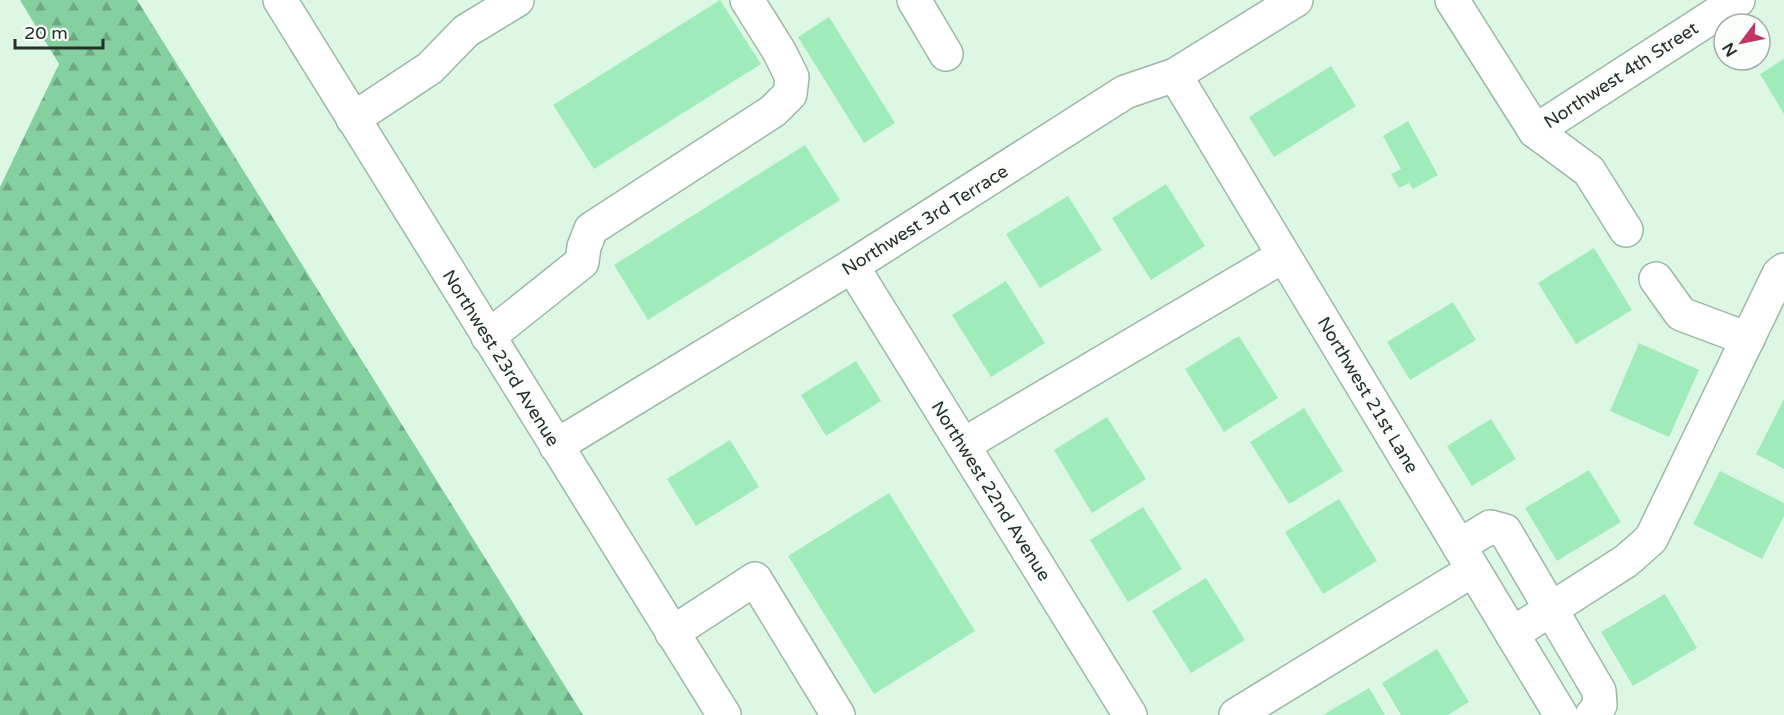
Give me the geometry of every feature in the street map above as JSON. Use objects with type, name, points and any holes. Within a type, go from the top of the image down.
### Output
[{"type":"street","name":"Northwest 23rd Avenue","points":[[280,0],[724,715]]},
{"type":"street","points":[[353,119],[430,68],[466,31],[517,0]]},
{"type":"street","points":[[488,337],[582,262],[584,247],[591,229],[773,111],[790,94],[792,77],[779,51],[747,0]]},
{"type":"street","points":[[914,0],[946,54]]},
{"type":"street","name":"Northwest 3rd Terrace","points":[[556,446],[852,266],[1125,92],[1175,75],[1296,0]]},
{"type":"street","points":[[1452,0],[1535,131],[1589,171],[1626,230]]},
{"type":"street","name":"Northwest 4th Street","points":[[1535,131],[1738,0]]},
{"type":"street","name":"Northwest 21st Lane","points":[[1175,75],[1561,715]]},
{"type":"street","points":[[963,445],[1283,256]]},
{"type":"street","name":"Northwest 22nd Avenue","points":[[852,266],[1130,715]]},
{"type":"street","points":[[1512,634],[1626,561],[1651,539],[1779,274],[1784,270]]},
{"type":"street","points":[[1656,279],[1681,314],[1748,339]]},
{"type":"street","points":[[1236,715],[1466,558],[1490,527],[1505,531],[1599,691],[1599,705],[1592,715]]},
{"type":"street","points":[[672,633],[755,579],[838,715]]},
{"type":"green space","points":[[20,0],[137,0],[583,715],[0,715],[0,187],[59,64]]},
{"type":"building","points":[[720,0],[761,64],[594,169],[553,105]]},
{"type":"building","points":[[829,17],[895,123],[864,143],[798,37]]},
{"type":"building","points":[[1784,59],[1784,114],[1760,74],[1772,72],[1772,66]]},
{"type":"building","points":[[1331,66],[1356,106],[1274,157],[1249,117]]},
{"type":"building","points":[[1408,121],[1438,175],[1413,189],[1409,183],[1399,188],[1391,174],[1401,169],[1383,136]]},
{"type":"building","points":[[805,145],[840,200],[648,320],[614,265]]},
{"type":"building","points":[[1166,184],[1205,246],[1151,280],[1112,218]]},
{"type":"building","points":[[1068,196],[1102,250],[1040,288],[1006,234]]},
{"type":"building","points":[[1594,248],[1632,310],[1576,344],[1538,283]]},
{"type":"building","points":[[1006,281],[1045,343],[991,377],[952,315]]},
{"type":"building","points":[[1453,302],[1476,340],[1410,380],[1387,342]]},
{"type":"building","points":[[1239,336],[1278,398],[1224,432],[1185,369]]},
{"type":"building","points":[[1639,343],[1699,370],[1669,437],[1610,411]]},
{"type":"building","points":[[856,361],[881,401],[826,436],[801,395]]},
{"type":"building","points":[[1784,399],[1784,469],[1756,454]]},
{"type":"building","points":[[1304,408],[1343,471],[1289,504],[1250,442]]},
{"type":"building","points":[[1107,417],[1146,479],[1092,513],[1054,450]]},
{"type":"building","points":[[1491,419],[1516,459],[1472,486],[1447,446]]},
{"type":"building","points":[[730,440],[759,487],[696,526],[667,479]]},
{"type":"building","points":[[1589,470],[1621,522],[1557,561],[1525,508]]},
{"type":"building","points":[[1720,471],[1784,503],[1784,516],[1762,559],[1693,524]]},
{"type":"building","points":[[889,493],[975,631],[874,694],[788,556]]},
{"type":"building","points":[[1339,499],[1377,561],[1323,594],[1285,532]]},
{"type":"building","points":[[1143,507],[1182,569],[1128,602],[1090,540]]},
{"type":"building","points":[[1206,578],[1245,640],[1191,673],[1152,611]]},
{"type":"building","points":[[1665,594],[1697,648],[1633,686],[1601,632]]},
{"type":"building","points":[[1437,649],[1469,702],[1448,715],[1401,715],[1382,683]]},
{"type":"building","points":[[1369,688],[1385,715],[1323,715]]}]
